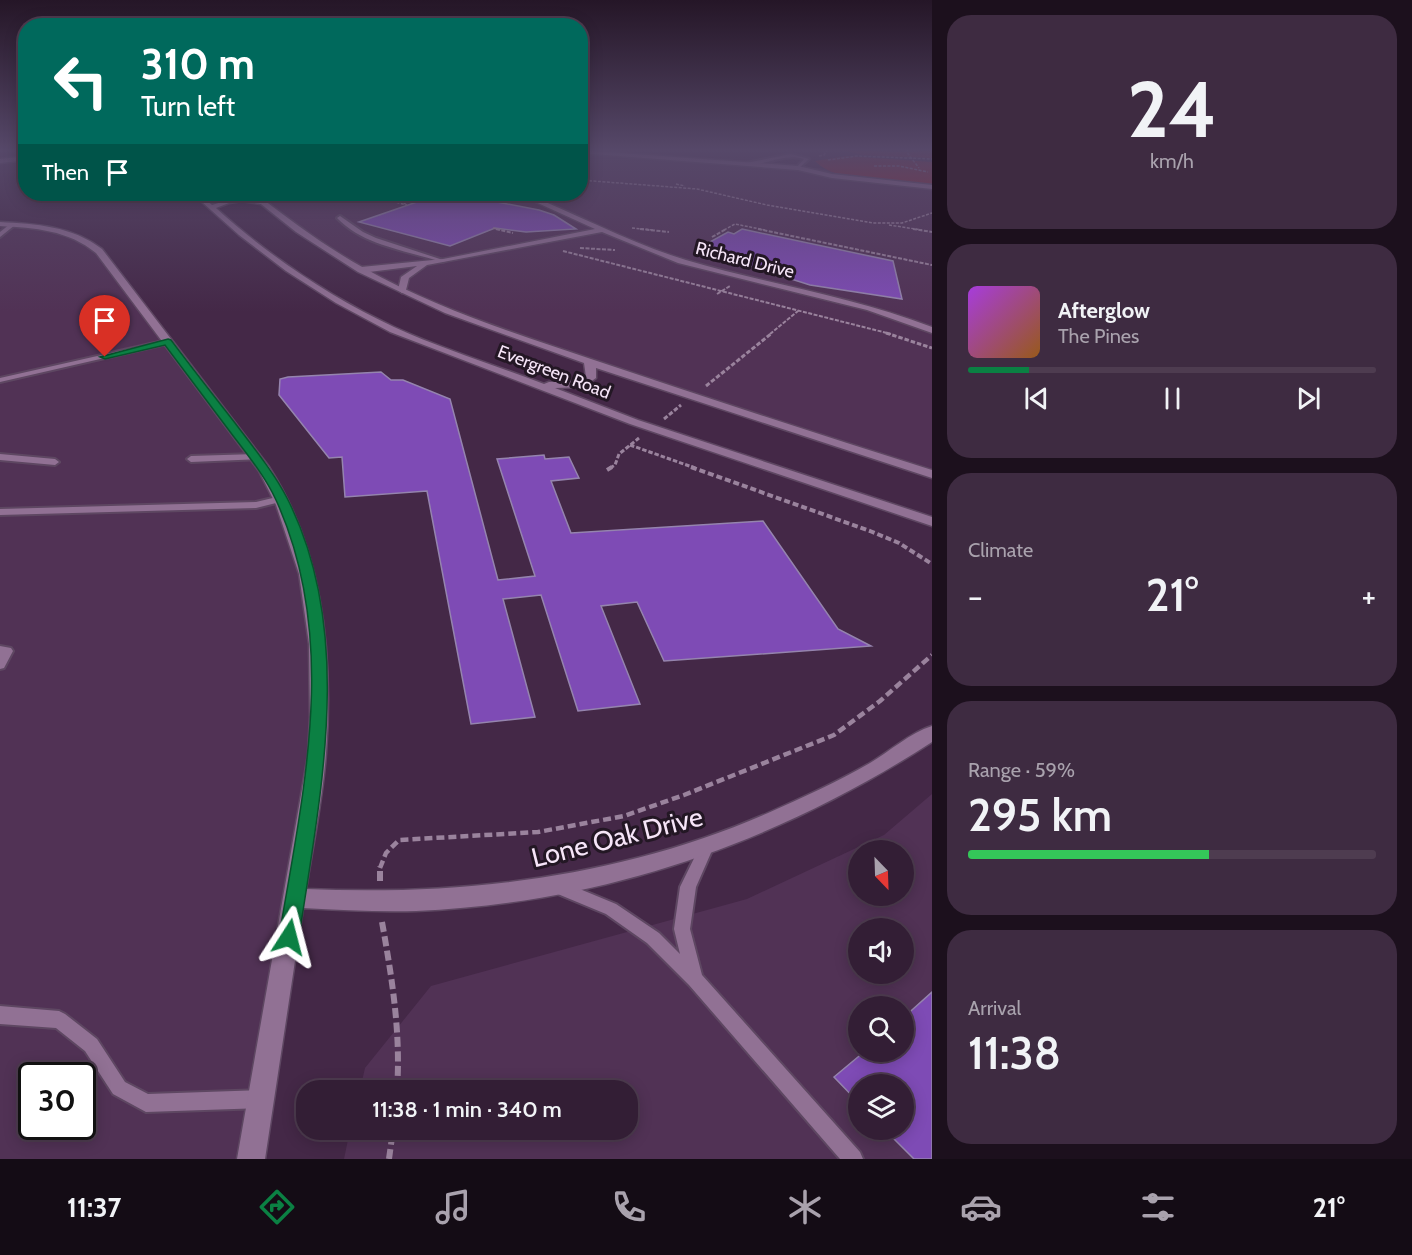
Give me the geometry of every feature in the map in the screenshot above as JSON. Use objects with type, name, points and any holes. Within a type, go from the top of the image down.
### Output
[{"type":"street","name":"Evergreen Road","points":[[207,204],[286,270],[357,313],[393,330],[652,428],[932,522]]},
{"type":"street","points":[[211,208],[217,204]]},
{"type":"street","name":"Evergreen Road","points":[[264,204],[361,270],[496,330],[692,397],[932,474]]},
{"type":"street","name":"Richard Drive","points":[[544,204],[680,261],[882,311],[932,330]]},
{"type":"street","points":[[6,224],[64,232],[94,247],[256,457],[281,499],[305,565],[314,607],[320,694],[317,755],[250,1159]]},
{"type":"street","points":[[361,270],[443,261],[603,230]]},
{"type":"street","points":[[402,290],[405,277],[416,269],[443,261]]},
{"type":"street","points":[[525,381],[556,386],[583,384],[591,378],[592,370],[588,361]]},
{"type":"street","points":[[884,506],[932,534]]},
{"type":"street","name":"Lone Oak Drive","points":[[295,898],[382,902],[434,900],[555,886],[630,869],[706,846],[791,814],[858,780],[931,731]]},
{"type":"lane","points":[[340,218],[346,225],[366,236],[443,261]]},
{"type":"lane","points":[[0,235],[6,224]]},
{"type":"lane","points":[[0,380],[168,342]]},
{"type":"lane","points":[[0,457],[55,462]]},
{"type":"lane","points":[[191,459],[256,457]]},
{"type":"lane","points":[[0,512],[256,505],[281,499]]},
{"type":"lane","points":[[0,650],[7,651],[0,665]]},
{"type":"lane","points":[[695,979],[682,929],[688,887],[706,846]]},
{"type":"lane","points":[[555,886],[611,909],[652,938],[695,979],[853,1159]]},
{"type":"lane","points":[[0,1015],[59,1020],[91,1044],[119,1088],[146,1103],[261,1099]]},
{"type":"path","points":[[763,204],[932,232]]},
{"type":"path","points":[[873,222],[902,223],[932,213]]},
{"type":"path","points":[[712,237],[735,224],[932,265]]},
{"type":"path","points":[[559,247],[616,250]]},
{"type":"path","points":[[851,252],[855,249]]},
{"type":"path","points":[[563,251],[888,333],[932,348]]},
{"type":"path","points":[[776,309],[780,306]]},
{"type":"path","points":[[652,428],[799,310]]},
{"type":"path","points":[[607,470],[615,465],[619,454],[630,445],[870,531],[899,543],[932,564]]},
{"type":"path","points":[[378,868],[386,851],[399,840],[538,832],[624,816],[684,795],[834,735],[880,701],[932,655]]},
{"type":"path","points":[[382,933],[393,986],[399,1061],[398,1080]]},
{"type":"path","points":[[389,1159],[392,1140]]},
{"type":"shaded area","points":[[269,204],[932,204],[932,471],[591,360],[450,310],[389,282],[300,227]]},
{"type":"shaded area","points":[[0,224],[54,230],[89,243],[247,445],[295,532],[320,694],[251,1159],[0,1159]]},
{"type":"shaded area","points":[[932,794],[932,1159],[344,1159],[348,1140],[638,1140],[638,1080],[362,1080],[365,1068],[431,986],[747,899],[848,852],[848,906],[914,906],[914,840],[873,840],[884,835]]},
{"type":"building","points":[[411,204],[508,204],[554,215],[576,229],[526,232],[495,228],[450,246],[359,222]]},
{"type":"building","points":[[742,229],[893,261],[902,299],[810,285],[697,249],[728,232],[734,234]]},
{"type":"building","points":[[381,372],[391,380],[403,380],[450,399],[498,580],[535,576],[497,459],[544,455],[545,459],[569,457],[579,478],[551,481],[571,533],[763,521],[838,629],[871,646],[664,661],[637,602],[601,606],[640,704],[578,711],[541,595],[503,599],[535,717],[471,724],[427,491],[345,497],[342,457],[329,458],[279,395],[280,379],[288,377]]},
{"type":"building","points":[[932,992],[932,1159],[914,1159],[895,1140],[914,1140],[914,1074],[848,1074],[848,1092],[834,1077],[852,1062],[914,1062],[914,1008]]},
{"type":"route","points":[[105,357],[168,342],[265,470],[295,531],[314,607],[320,694],[317,755],[289,937]]}]
